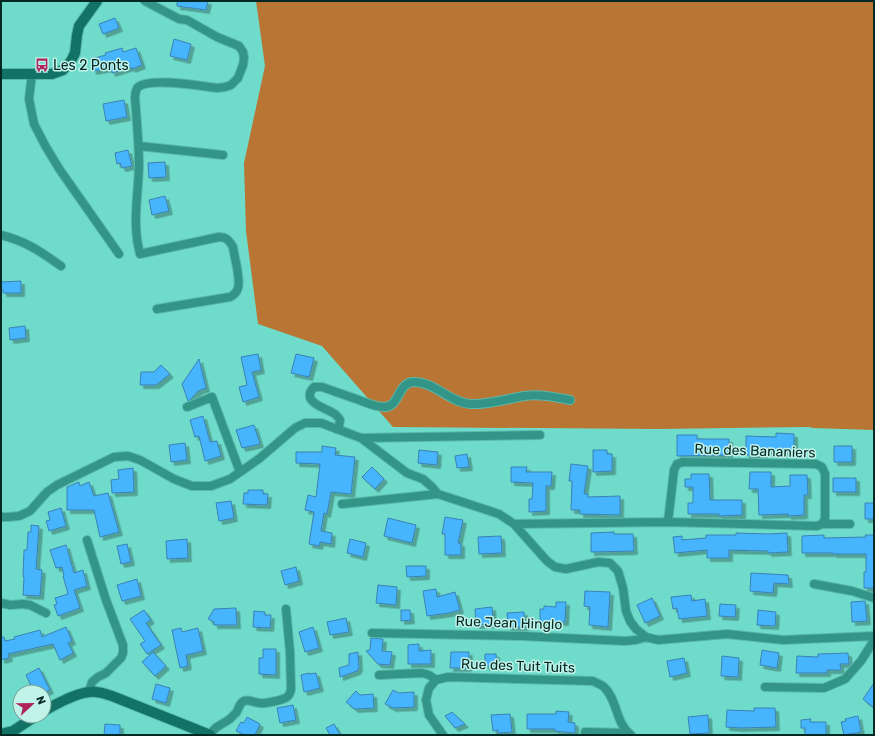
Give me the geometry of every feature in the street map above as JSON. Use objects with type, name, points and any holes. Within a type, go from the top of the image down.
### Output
[{"type":"street","points":[[1,74],[52,74],[63,70],[71,62],[76,53],[79,26],[97,1]]},
{"type":"street","points":[[145,1],[179,19],[187,20],[217,37],[239,46],[243,52],[244,58],[243,66],[238,78],[231,85],[225,87],[217,88],[159,82],[149,83],[138,88],[135,92],[139,146],[136,222],[137,244],[140,254],[223,237],[230,242],[233,247],[239,284],[234,295],[230,297],[157,309]]},
{"type":"street","points":[[32,74],[29,99],[34,124],[60,170],[119,254]]},
{"type":"street","points":[[139,146],[223,155]]},
{"type":"street","points":[[1,236],[21,241],[61,266]]},
{"type":"street","points":[[336,429],[339,426],[340,420],[336,415],[312,401],[310,391],[314,387],[322,387],[375,406],[386,407],[396,400],[403,387],[414,382],[423,383],[456,400],[471,404],[541,395],[570,400]]},
{"type":"street","points":[[187,407],[212,397],[240,472]]},
{"type":"street","points":[[1,517],[20,516],[30,511],[47,492],[57,485],[114,457],[128,456],[140,460],[174,479],[192,486],[211,486],[230,479],[260,458],[295,428],[306,423],[321,423],[361,438],[407,473],[423,479],[438,494]]},
{"type":"street","points":[[361,438],[540,435]]},
{"type":"street","name":"Rue des Bananiers","points":[[668,522],[674,470],[678,464],[683,462],[816,464],[822,467],[825,474],[825,519],[822,524]]},
{"type":"street","points":[[342,504],[438,494],[499,514],[514,524],[547,561],[555,567],[566,569],[598,562],[610,563],[618,571],[623,588],[626,611],[630,621],[636,629],[646,637]]},
{"type":"street","points":[[514,524],[668,522],[818,526],[822,524],[850,524]]},
{"type":"street","points":[[87,540],[106,600],[123,645],[123,653],[121,658],[106,673],[98,676],[92,682],[90,692]]},
{"type":"street","points":[[814,584],[852,591],[874,598]]},
{"type":"street","points":[[1,603],[10,605],[30,605],[46,613]]},
{"type":"street","points":[[52,707],[68,699],[90,692],[99,692],[210,735],[212,730],[229,720],[236,713],[243,701],[251,700],[261,704],[287,698],[290,694],[290,652],[286,609]]},
{"type":"street","name":"Rue Jean Hinglo","points":[[372,633],[522,636],[625,641],[646,637],[658,640],[727,634],[783,640],[874,636]]},
{"type":"street","points":[[765,687],[824,688],[845,679],[861,661],[874,640]]},
{"type":"street","points":[[379,675],[422,673],[429,675],[436,680],[429,688],[426,700],[429,715],[443,735]]},
{"type":"street","name":"Rue des Tuit Tuits","points":[[436,680],[448,677],[593,681],[604,686],[612,697],[622,724],[629,734]]},
{"type":"street","points":[[1,734],[13,731],[24,724]]},
{"type":"street","points":[[585,732],[629,734]]},
{"type":"shaded area","points":[[256,1],[874,1],[874,430],[809,427],[658,429],[393,427],[322,346],[258,324],[246,231],[244,163],[265,66]]},
{"type":"building","points":[[177,1],[208,1],[206,10],[177,6]]},
{"type":"building","points":[[115,18],[119,28],[103,34],[99,24]]},
{"type":"building","points":[[174,39],[191,44],[187,60],[170,56]]},
{"type":"building","points":[[122,48],[123,52],[136,48],[142,65],[132,69],[131,67],[112,73],[110,68],[93,71],[91,59],[106,55],[105,53]]},
{"type":"building","points":[[124,100],[127,117],[106,121],[103,104]]},
{"type":"building","points":[[128,150],[132,166],[122,168],[120,163],[117,164],[115,153]]},
{"type":"building","points":[[165,162],[166,177],[149,178],[148,163]]},
{"type":"building","points":[[165,196],[169,211],[152,215],[149,200]]},
{"type":"building","points":[[21,281],[21,293],[3,293],[3,290],[1,289],[1,282]]},
{"type":"building","points":[[25,326],[26,338],[10,340],[9,328]]},
{"type":"building","points":[[258,354],[261,370],[252,372],[259,397],[243,402],[239,387],[247,385],[241,357]]},
{"type":"building","points":[[296,354],[314,358],[309,377],[291,373]]},
{"type":"building","points":[[199,359],[206,388],[198,391],[188,401],[182,384]]},
{"type":"building","points":[[161,365],[170,374],[156,385],[140,385],[141,372],[154,372]]},
{"type":"building","points":[[203,416],[210,442],[217,441],[221,456],[205,461],[199,436],[195,437],[190,420]]},
{"type":"building","points":[[254,425],[260,444],[242,448],[236,430]]},
{"type":"building","points":[[776,433],[794,434],[794,452],[764,451],[764,455],[746,455],[746,436],[776,437]]},
{"type":"building","points":[[677,435],[697,435],[697,439],[729,439],[729,455],[677,456]]},
{"type":"building","points":[[185,443],[187,460],[171,462],[169,445]]},
{"type":"building","points":[[322,446],[336,448],[335,455],[355,457],[351,494],[331,492],[327,514],[324,513],[321,531],[332,533],[331,544],[320,542],[319,546],[309,544],[314,512],[305,510],[308,495],[316,497],[320,464],[296,463],[296,452],[322,452]]},
{"type":"building","points":[[834,446],[852,446],[852,462],[834,462]]},
{"type":"building","points":[[419,450],[438,452],[437,465],[418,463]]},
{"type":"building","points":[[593,450],[607,450],[607,454],[612,454],[612,471],[593,472]]},
{"type":"building","points":[[467,454],[469,467],[457,468],[455,456]]},
{"type":"building","points":[[571,464],[588,466],[584,494],[588,494],[588,497],[620,496],[620,515],[580,514],[580,510],[571,510],[572,481],[569,481]]},
{"type":"building","points":[[372,467],[384,479],[375,489],[362,477]]},
{"type":"building","points":[[511,467],[527,467],[526,472],[552,472],[551,486],[546,486],[546,511],[529,512],[529,499],[532,499],[533,483],[511,482]]},
{"type":"building","points":[[133,468],[134,492],[112,493],[111,480],[119,479],[118,470]]},
{"type":"building","points":[[750,472],[771,472],[771,487],[790,486],[790,475],[807,475],[808,495],[804,495],[804,515],[759,515],[758,489],[749,489]]},
{"type":"building","points":[[691,474],[709,474],[710,500],[742,500],[742,515],[719,516],[719,514],[688,514],[688,503],[693,503],[693,487],[685,487],[685,479],[691,479]]},
{"type":"building","points":[[833,478],[856,478],[856,492],[833,492]]},
{"type":"building","points":[[79,482],[80,486],[89,482],[94,496],[108,493],[119,532],[100,537],[94,510],[67,510],[67,487]]},
{"type":"building","points":[[248,490],[263,490],[263,494],[268,494],[267,505],[243,504],[244,493],[248,493]]},
{"type":"building","points":[[231,501],[234,518],[219,521],[216,503]]},
{"type":"building","points":[[865,503],[874,503],[874,519],[865,519]]},
{"type":"building","points":[[61,508],[66,526],[49,531],[46,521],[50,520],[48,512]]},
{"type":"building","points":[[445,517],[463,520],[458,543],[461,543],[461,555],[445,555],[445,534],[442,534]]},
{"type":"building","points":[[388,518],[416,525],[412,543],[384,536]]},
{"type":"building","points":[[31,525],[39,526],[36,569],[42,570],[40,596],[23,595],[24,550],[27,550],[28,532],[31,532]]},
{"type":"building","points":[[614,532],[614,534],[633,534],[634,551],[591,552],[591,533]]},
{"type":"building","points":[[736,533],[787,533],[788,552],[768,553],[768,551],[729,550],[729,558],[707,558],[707,550],[675,553],[673,537],[682,536],[682,540],[706,538],[706,535],[736,535]]},
{"type":"building","points":[[824,535],[824,538],[866,537],[865,535],[874,535],[874,588],[864,588],[866,554],[802,553],[802,536]]},
{"type":"building","points":[[501,536],[502,553],[479,554],[478,537]]},
{"type":"building","points":[[187,539],[188,558],[167,559],[166,541]]},
{"type":"building","points":[[350,539],[366,543],[363,557],[347,553]]},
{"type":"building","points":[[127,544],[131,562],[121,564],[117,546]]},
{"type":"building","points":[[66,545],[74,573],[83,570],[87,586],[74,590],[80,608],[58,616],[54,605],[57,604],[55,598],[68,594],[62,567],[56,568],[50,550]]},
{"type":"building","points":[[406,566],[426,566],[426,576],[407,577]]},
{"type":"building","points":[[296,567],[299,581],[285,585],[281,571]]},
{"type":"building","points":[[751,573],[788,575],[789,584],[774,583],[773,593],[750,591]]},
{"type":"building","points":[[137,579],[141,596],[122,601],[117,585]]},
{"type":"building","points":[[378,585],[397,587],[396,605],[376,603]]},
{"type":"building","points":[[436,589],[437,597],[455,592],[460,610],[427,616],[423,591]]},
{"type":"building","points":[[585,591],[610,592],[608,627],[589,625],[590,607],[584,606]]},
{"type":"building","points":[[691,595],[692,601],[705,599],[707,616],[679,619],[677,608],[673,609],[671,597]]},
{"type":"building","points":[[652,598],[660,616],[645,623],[637,605]]},
{"type":"building","points":[[865,601],[867,621],[852,622],[851,602]]},
{"type":"building","points":[[556,602],[566,602],[565,622],[540,622],[540,609],[544,609],[544,606],[556,607]]},
{"type":"building","points":[[720,604],[736,605],[735,617],[719,616]]},
{"type":"building","points":[[492,607],[493,624],[476,625],[475,609]]},
{"type":"building","points":[[236,608],[237,625],[214,625],[214,622],[208,619],[214,609]]},
{"type":"building","points":[[144,610],[151,620],[146,623],[161,645],[147,654],[140,644],[145,641],[130,619]]},
{"type":"building","points":[[401,610],[410,610],[411,620],[401,621]]},
{"type":"building","points":[[758,610],[776,612],[775,626],[757,625]]},
{"type":"building","points":[[254,611],[265,612],[265,615],[271,615],[270,628],[253,627]]},
{"type":"building","points":[[524,612],[525,627],[508,627],[507,613]]},
{"type":"building","points":[[346,618],[349,632],[330,635],[327,622]]},
{"type":"building","points":[[66,627],[72,641],[68,643],[73,653],[60,660],[53,644],[8,654],[9,658],[1,660],[1,637],[4,637],[5,641],[40,630],[42,637]]},
{"type":"building","points":[[313,627],[319,648],[305,652],[299,632]]},
{"type":"building","points":[[181,628],[182,632],[198,628],[203,651],[186,655],[188,666],[180,668],[172,630]]},
{"type":"building","points":[[371,638],[383,639],[382,651],[392,652],[390,665],[378,664],[366,651],[370,650]]},
{"type":"building","points":[[419,644],[419,651],[431,650],[431,664],[408,664],[408,645]]},
{"type":"building","points":[[263,649],[276,649],[276,675],[259,674],[259,658],[263,658]]},
{"type":"building","points":[[762,650],[779,653],[777,668],[760,665]]},
{"type":"building","points":[[153,652],[166,666],[155,676],[142,662]]},
{"type":"building","points":[[358,652],[359,668],[357,671],[340,677],[339,668],[349,665],[349,654]]},
{"type":"building","points":[[451,652],[469,652],[468,668],[450,668]]},
{"type":"building","points":[[848,653],[849,664],[840,664],[841,670],[827,670],[827,673],[796,673],[797,656],[818,657],[818,654]]},
{"type":"building","points":[[485,654],[496,654],[497,666],[485,666]]},
{"type":"building","points":[[722,656],[739,658],[738,677],[721,676]]},
{"type":"building","points":[[684,658],[687,673],[670,677],[667,661]]},
{"type":"building","points":[[39,668],[47,684],[30,684],[26,675]]},
{"type":"building","points":[[316,673],[320,688],[304,692],[301,675]]},
{"type":"building","points":[[874,683],[874,708],[863,699]]},
{"type":"building","points":[[156,684],[170,688],[166,703],[152,699]]},
{"type":"building","points":[[393,690],[399,693],[414,692],[414,707],[393,708],[385,704]]},
{"type":"building","points":[[356,691],[360,695],[373,694],[374,708],[355,709],[346,702]]},
{"type":"building","points":[[293,705],[296,720],[280,723],[277,708]]},
{"type":"building","points":[[754,708],[775,708],[776,727],[726,727],[727,710],[754,711]]},
{"type":"building","points":[[556,711],[569,712],[568,722],[575,723],[575,733],[555,731],[555,729],[527,729],[527,714],[556,714]]},
{"type":"building","points":[[452,712],[465,724],[455,728],[445,716]]},
{"type":"building","points":[[510,714],[512,732],[498,733],[498,730],[493,731],[491,715]]},
{"type":"building","points":[[708,715],[709,733],[690,734],[688,717]]},
{"type":"building","points":[[858,716],[861,732],[844,735],[841,722],[846,721],[845,719]]},
{"type":"building","points":[[247,717],[260,724],[255,735],[245,735],[236,731],[241,722],[244,723]]},
{"type":"building","points":[[811,719],[810,722],[826,722],[826,735],[805,735],[805,728],[801,728],[801,720]]},
{"type":"building","points":[[105,724],[120,725],[120,735],[104,735]]},
{"type":"building","points":[[334,724],[340,735],[330,735],[326,728]]},
{"type":"place","name":"Les 2 Ponts","points":[[42,65]]}]
